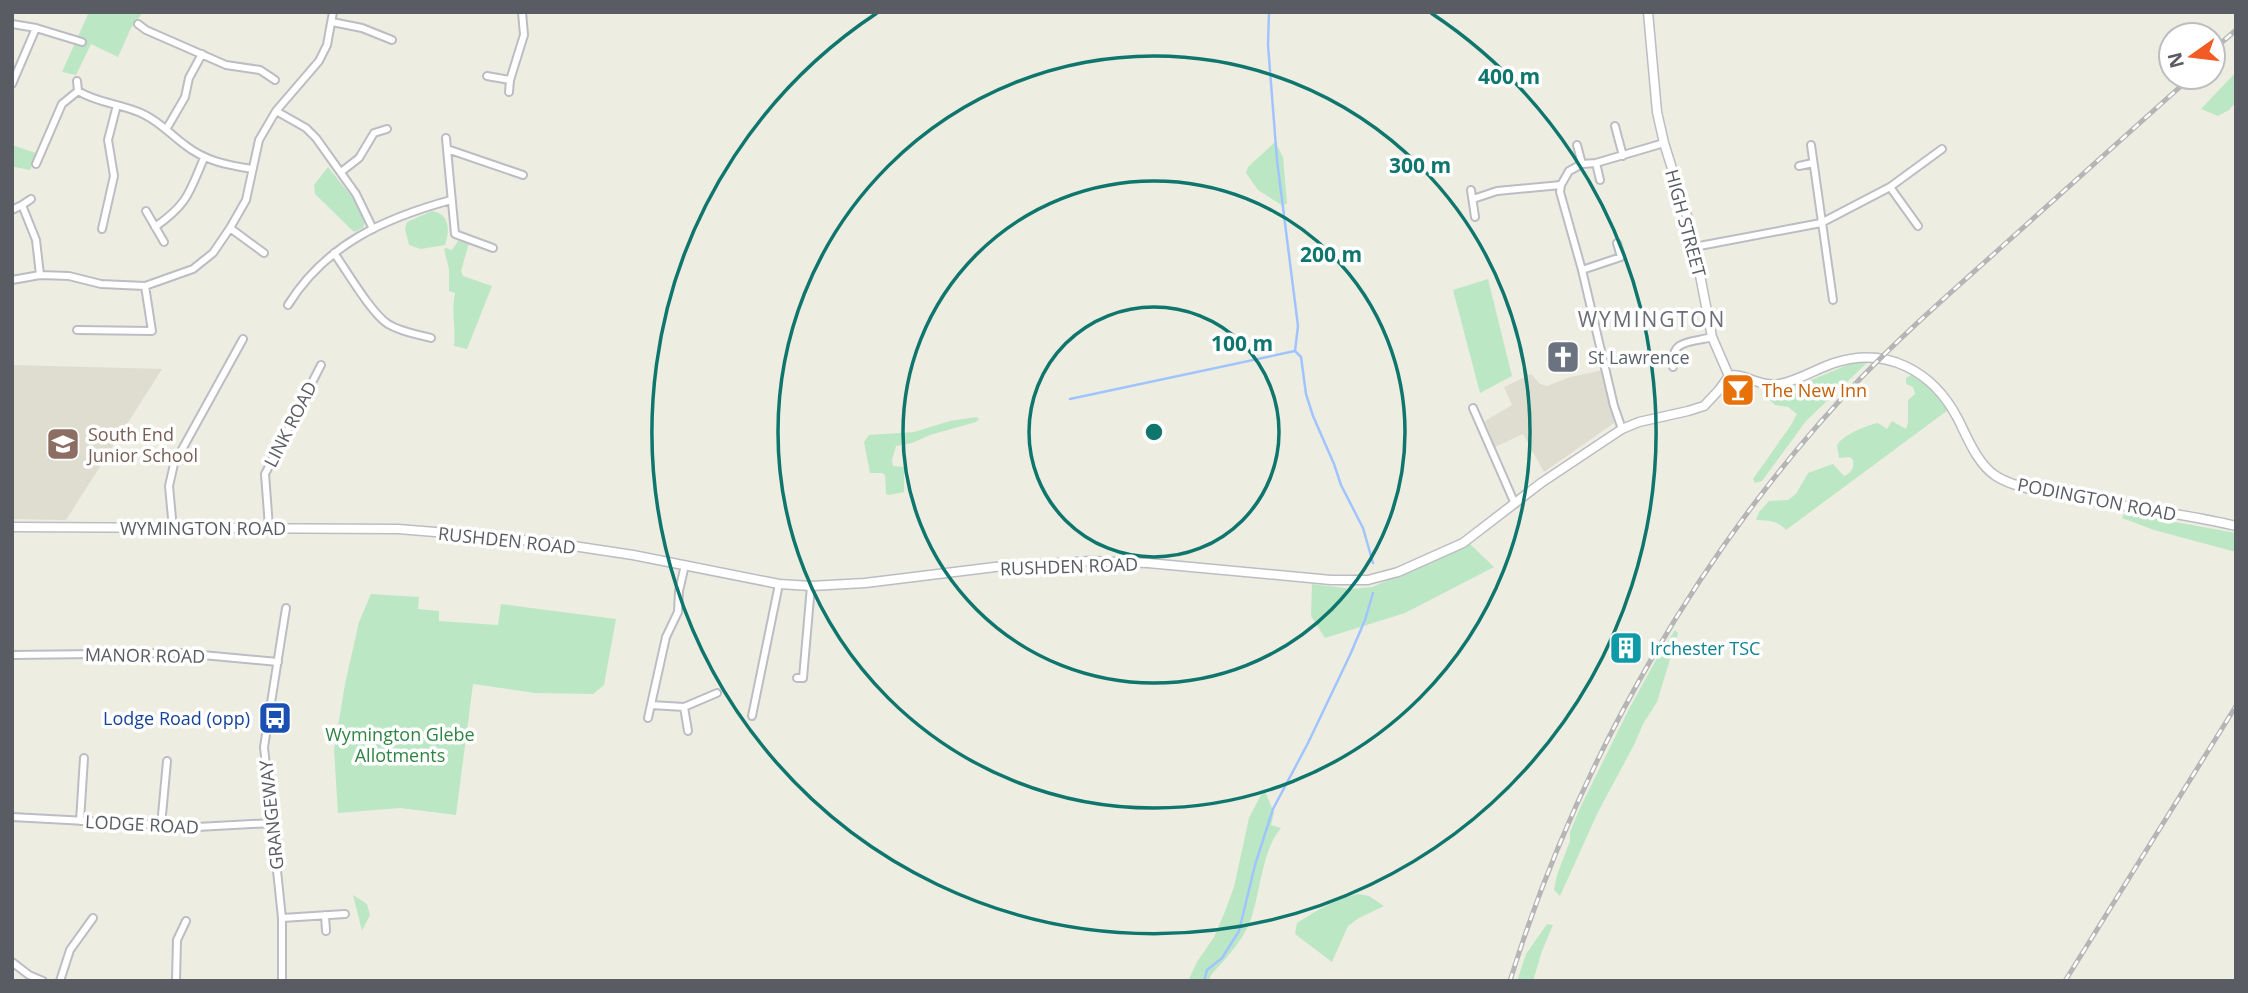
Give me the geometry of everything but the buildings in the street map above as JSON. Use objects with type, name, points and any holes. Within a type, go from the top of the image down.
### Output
[{"type":"street","points":[[12,280],[40,275],[69,276],[101,284],[145,286],[193,269],[213,253],[246,200],[258,140],[276,111],[318,61],[327,45],[333,12]]},
{"type":"street","points":[[509,92],[523,35],[522,12]]},
{"type":"street","name":"HIGH STREET","points":[[1648,12],[1657,112],[1664,144],[1694,247],[1712,337],[1729,376]]},
{"type":"street","points":[[332,22],[362,28],[392,40]]},
{"type":"street","points":[[12,23],[82,42]]},
{"type":"street","points":[[138,24],[226,65],[260,71],[275,80]]},
{"type":"street","points":[[12,84],[36,28]]},
{"type":"street","points":[[167,128],[185,97],[188,78],[202,54]]},
{"type":"street","points":[[487,76],[510,80]]},
{"type":"street","points":[[77,81],[78,91]]},
{"type":"street","points":[[78,91],[91,99],[143,114],[167,128],[184,145],[204,158],[251,169]]},
{"type":"street","points":[[36,164],[62,104],[78,91]]},
{"type":"street","points":[[102,229],[114,176],[107,140],[117,105]]},
{"type":"street","points":[[276,111],[306,128],[356,194],[373,229]]},
{"type":"street","points":[[1615,126],[1623,156]]},
{"type":"street","points":[[341,172],[359,158],[374,133],[387,128]]},
{"type":"street","points":[[446,138],[455,234],[493,248]]},
{"type":"street","points":[[1622,429],[1560,192],[1561,185],[1569,171],[1582,164],[1596,163],[1664,144]]},
{"type":"street","points":[[1577,145],[1582,164]]},
{"type":"street","points":[[1811,145],[1833,300]]},
{"type":"street","points":[[447,149],[523,175]]},
{"type":"street","points":[[1694,247],[1821,223],[1890,187],[1942,149]]},
{"type":"street","points":[[155,227],[174,214],[185,202],[204,158]]},
{"type":"street","points":[[1596,163],[1600,180]]},
{"type":"street","points":[[1799,166],[1813,163]]},
{"type":"street","points":[[1473,199],[1497,191],[1561,185]]},
{"type":"street","points":[[1890,187],[1918,226]]},
{"type":"street","points":[[1471,190],[1475,217]]},
{"type":"street","points":[[12,210],[31,199]]},
{"type":"street","points":[[288,305],[301,284],[350,240],[418,209],[451,200]]},
{"type":"street","points":[[22,205],[36,240],[40,275]]},
{"type":"street","points":[[146,211],[164,242]]},
{"type":"street","points":[[230,228],[264,253]]},
{"type":"street","points":[[1582,270],[1621,257],[1617,243]]},
{"type":"street","points":[[334,253],[386,323],[402,331],[431,338]]},
{"type":"street","points":[[77,330],[152,331],[145,286]]},
{"type":"street","points":[[1673,367],[1674,350],[1679,345],[1712,337]]},
{"type":"street","points":[[173,529],[169,486],[174,464],[243,339]]},
{"type":"street","name":"PODINGTON ROAD","points":[[1729,376],[1736,374],[1771,385],[1797,379],[1853,358],[1873,356],[1915,371],[1933,383],[1983,462],[1996,476],[2032,489],[2236,526]]},
{"type":"street","name":"LINK ROAD","points":[[269,527],[265,474],[321,365]]},
{"type":"street","name":"RUSHDEN ROAD","points":[[394,529],[559,544],[779,584],[811,586],[1090,561],[1331,580],[1368,579],[1398,572],[1463,543],[1541,483],[1622,429],[1639,422],[1704,406],[1729,376]]},
{"type":"street","points":[[1473,408],[1515,504]]},
{"type":"street","name":"WYMINGTON ROAD","points":[[12,527],[394,529]]},
{"type":"street","points":[[648,718],[666,637],[678,612],[679,591],[685,565]]},
{"type":"street","points":[[752,716],[779,584]]},
{"type":"street","points":[[797,678],[803,678],[811,586]]},
{"type":"street","name":"GRANGEWAY","points":[[282,981],[282,918],[264,747],[286,608]]},
{"type":"street","name":"MANOR ROAD","points":[[12,655],[181,653],[278,662]]},
{"type":"street","points":[[651,705],[684,707],[717,693]]},
{"type":"street","points":[[684,707],[688,731]]},
{"type":"street","points":[[80,821],[84,758]]},
{"type":"street","points":[[161,826],[167,761]]},
{"type":"street","name":"LODGE ROAD","points":[[12,817],[197,827],[272,823]]},
{"type":"street","points":[[282,918],[345,914]]},
{"type":"street","points":[[325,915],[326,930]]},
{"type":"street","points":[[60,981],[71,950],[93,918]]},
{"type":"street","points":[[176,981],[177,940],[186,921]]},
{"type":"street","points":[[12,962],[29,975],[43,981]]},
{"type":"shaded area","name":"South End Junior School","points":[[12,365],[162,369],[66,520],[12,519]]},
{"type":"shaded area","points":[[1603,370],[1614,423],[1544,472],[1523,434],[1495,447],[1485,421],[1512,405],[1504,387],[1531,374],[1540,384],[1547,386],[1570,377]]},
{"type":"green space","points":[[89,12],[143,12],[131,28],[118,57],[91,44],[76,75],[62,72]]},
{"type":"green space","points":[[2236,72],[2236,102],[2229,110],[2218,116],[2201,109],[2218,91],[2227,91],[2227,82]]},
{"type":"green space","points":[[1275,142],[1283,157],[1287,203],[1283,206],[1258,190],[1246,173],[1248,167]]},
{"type":"green space","points":[[12,145],[36,153],[30,170],[12,168]]},
{"type":"green space","points":[[328,167],[355,201],[365,222],[363,228],[354,232],[315,194],[314,185]]},
{"type":"green space","points":[[432,211],[442,215],[447,224],[445,245],[421,249],[409,245],[405,229],[407,222]]},
{"type":"green space","points":[[458,241],[469,243],[461,271],[463,276],[492,286],[467,349],[454,346],[455,293],[449,291],[449,269],[444,249],[452,250]]},
{"type":"green space","points":[[1488,279],[1512,376],[1480,393],[1453,290]]},
{"type":"green space","points":[[1870,360],[1806,421],[1762,481],[1755,483],[1753,479],[1797,414],[1788,407],[1775,405],[1762,392],[1789,389],[1855,362]]},
{"type":"green space","points":[[1911,375],[1928,386],[1948,410],[1786,530],[1776,523],[1756,520],[1769,501],[1788,500],[1796,494],[1808,473],[1833,464],[1844,476],[1851,472],[1853,460],[1850,457],[1839,458],[1837,445],[1850,434],[1878,423],[1887,429],[1892,421],[1906,429],[1908,400],[1915,394],[1913,387],[1906,384],[1906,378]]},
{"type":"green space","points":[[976,417],[979,419],[976,422],[896,446],[893,466],[904,467],[904,492],[886,494],[885,475],[870,473],[864,442],[869,435],[914,432],[950,421]]},
{"type":"green space","points":[[2125,513],[2236,533],[2236,552],[2154,530],[2122,518]]},
{"type":"green space","points":[[1470,544],[1494,567],[1405,613],[1325,638],[1311,616],[1312,584],[1352,589],[1372,587]]},
{"type":"green space","name":"Wymington Glebe Allotments","points":[[371,594],[419,597],[418,609],[439,611],[439,621],[498,625],[501,604],[616,619],[604,685],[593,694],[535,693],[473,684],[456,815],[400,808],[338,813],[334,750],[359,622]]},
{"type":"green space","points":[[1675,630],[1678,633],[1657,702],[1598,812],[1560,896],[1554,890],[1557,875],[1580,808],[1628,711]]},
{"type":"green space","points":[[1264,789],[1274,813],[1271,825],[1281,828],[1266,857],[1250,921],[1242,938],[1209,981],[1188,981],[1224,914],[1234,887],[1249,818]]},
{"type":"green space","points":[[1358,894],[1369,896],[1384,906],[1348,926],[1332,962],[1295,934],[1297,923],[1334,902]]},
{"type":"green space","points":[[353,895],[367,904],[370,915],[362,931]]},
{"type":"green space","points":[[1547,924],[1553,925],[1533,981],[1517,981],[1526,954]]},
{"type":"waterway","points":[[1269,12],[1268,45],[1277,160],[1298,326],[1295,351],[1301,357],[1306,394],[1313,416],[1341,485],[1363,528],[1373,563]]},
{"type":"waterway","points":[[1070,399],[1295,351]]},
{"type":"waterway","points":[[1204,981],[1207,970],[1222,958],[1239,931],[1255,865],[1273,809],[1350,655],[1373,593]]},
{"type":"railway","points":[[2227,38],[2236,30]]},
{"type":"railway","points":[[1510,981],[1538,899],[1571,818],[1608,739],[1650,661],[1747,514],[1801,445],[1876,363],[2175,91]]},
{"type":"railway","points":[[2065,981],[2236,706]]},
{"type":"place","name":"St Lawrence","points":[[1563,357]]},
{"type":"place","name":"The New Inn","points":[[1738,390]]},
{"type":"place","name":"South End Junior School","points":[[63,444]]},
{"type":"place","name":"Irchester TSC","points":[[1626,648]]},
{"type":"place","name":"Lodge Road (opp)","points":[[275,718]]},
{"type":"district","name":"WYMINGTON","points":[[1652,319]]}]
